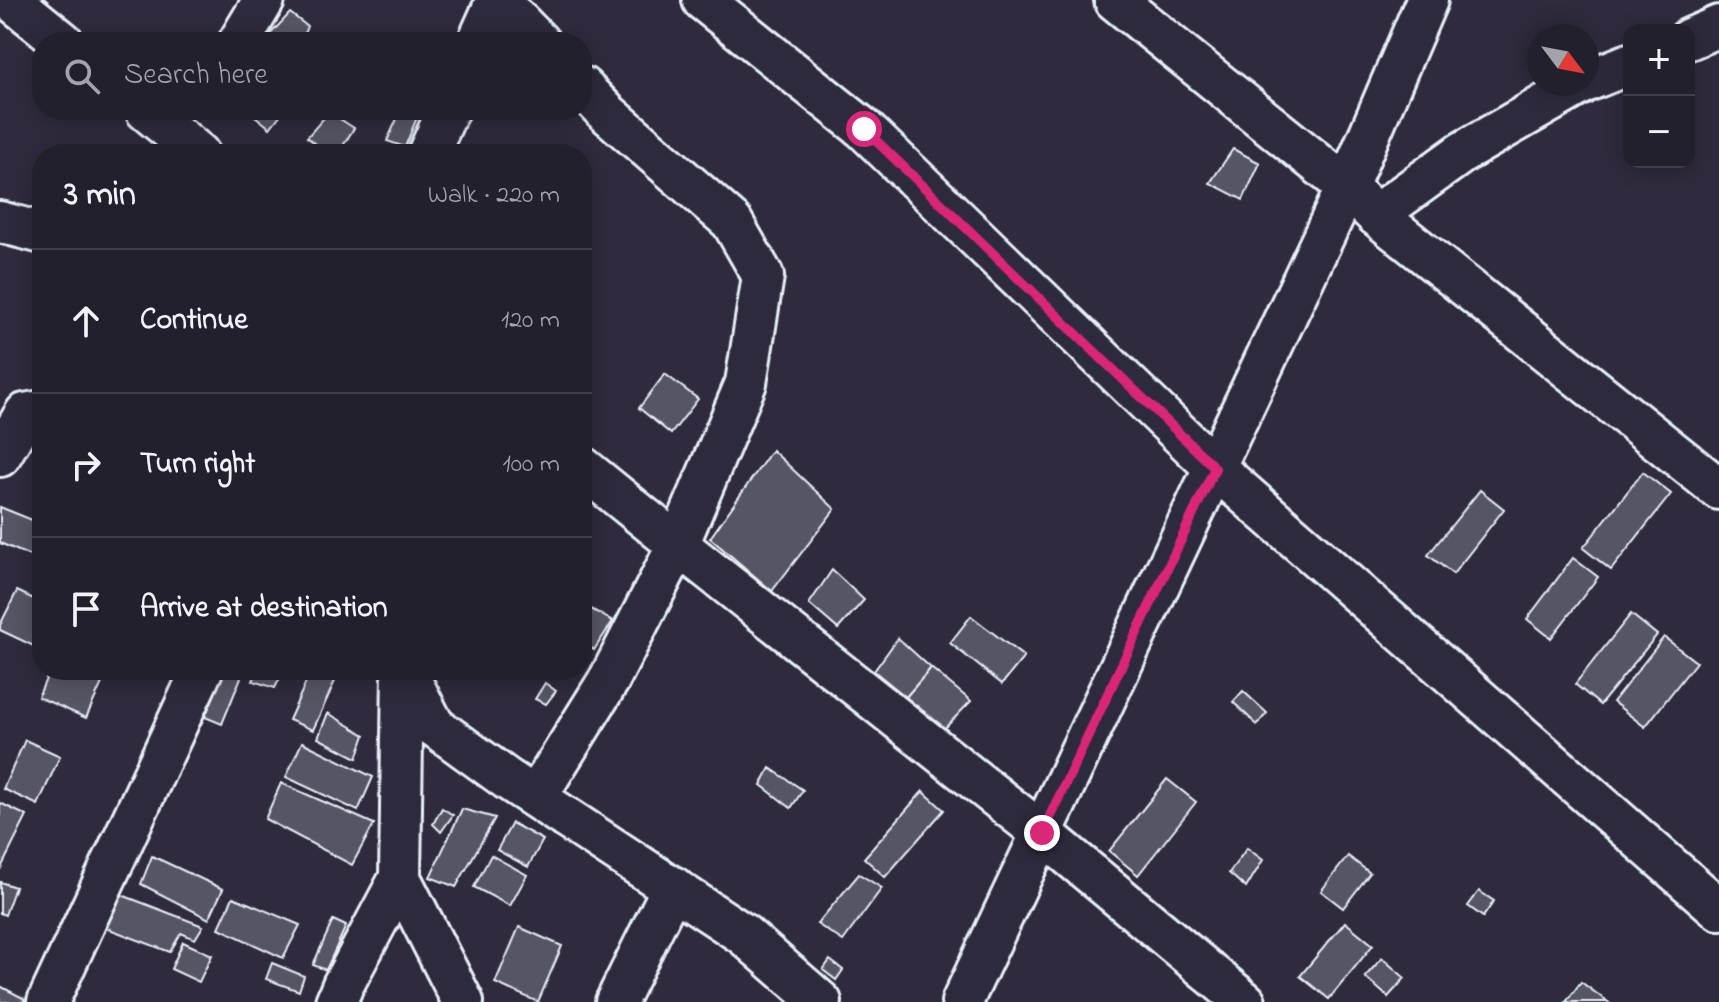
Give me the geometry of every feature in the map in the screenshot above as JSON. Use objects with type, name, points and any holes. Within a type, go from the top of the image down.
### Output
[{"type":"street","points":[[11,0],[51,32]]},
{"type":"street","points":[[245,32],[264,0]]},
{"type":"street","points":[[483,32],[498,0],[529,32]]},
{"type":"street","points":[[703,0],[864,129],[1215,468],[1719,909]]},
{"type":"street","points":[[1115,0],[1347,187],[1376,215],[1719,489]]},
{"type":"street","points":[[962,1002],[1347,187],[1427,0]]},
{"type":"street","points":[[1695,36],[1719,26]]},
{"type":"street","points":[[1599,76],[1623,66]]},
{"type":"street","points":[[1376,215],[1463,152],[1560,96]]},
{"type":"street","points":[[536,797],[609,680],[678,545],[746,383],[763,276],[732,222],[592,97]]},
{"type":"street","points":[[161,120],[189,139]]},
{"type":"street","points":[[433,144],[443,120]]},
{"type":"street","points":[[0,222],[32,230]]},
{"type":"street","points":[[0,456],[25,414],[32,413]]},
{"type":"street","points":[[592,475],[1042,833],[1245,1002]]},
{"type":"street","points":[[48,1002],[197,680]]},
{"type":"street","points":[[336,1002],[400,878],[404,680]]},
{"type":"street","points":[[409,680],[434,726],[507,779],[743,934],[821,1002]]},
{"type":"street","points":[[400,878],[463,1002]]},
{"type":"street","points":[[616,1002],[673,887]]},
{"type":"building","points":[[290,13],[307,26],[305,32],[272,32]]},
{"type":"building","points":[[260,120],[276,120],[270,128]]},
{"type":"building","points":[[322,120],[342,120],[354,128],[344,144],[316,144],[307,137]]},
{"type":"building","points":[[396,120],[416,120],[406,144],[387,141]]},
{"type":"building","points":[[1233,149],[1260,163],[1243,200],[1210,183]]},
{"type":"building","points":[[665,374],[698,399],[671,434],[639,408]]},
{"type":"building","points":[[772,450],[835,509],[772,591],[710,538]]},
{"type":"building","points":[[1643,472],[1671,494],[1611,570],[1583,548]]},
{"type":"building","points":[[1480,490],[1504,509],[1453,574],[1428,555]]},
{"type":"building","points":[[0,507],[32,520],[32,557],[0,543]]},
{"type":"building","points":[[1573,558],[1598,577],[1551,638],[1527,619]]},
{"type":"building","points":[[832,570],[864,600],[838,629],[809,604]]},
{"type":"building","points":[[17,591],[32,598],[32,645],[0,630]]},
{"type":"building","points":[[592,609],[613,621],[594,650],[592,648]]},
{"type":"building","points":[[1631,614],[1657,635],[1600,705],[1575,684]]},
{"type":"building","points":[[971,616],[1024,657],[1002,684],[950,643]]},
{"type":"building","points":[[1664,637],[1696,662],[1645,727],[1613,702]]},
{"type":"building","points":[[898,638],[931,668],[906,697],[874,671]]},
{"type":"building","points":[[931,668],[971,701],[942,731],[906,697]]},
{"type":"building","points":[[46,680],[95,680],[102,683],[86,718],[38,697]]},
{"type":"building","points":[[220,680],[240,680],[222,724],[205,717]]},
{"type":"building","points":[[253,680],[279,680],[275,688]]},
{"type":"building","points":[[307,680],[335,681],[313,730],[289,720]]},
{"type":"building","points":[[545,683],[556,691],[546,704],[535,699]]},
{"type":"building","points":[[1243,691],[1267,713],[1257,725],[1233,702]]},
{"type":"building","points":[[328,713],[365,735],[357,758],[318,738]]},
{"type":"building","points":[[25,740],[60,756],[38,805],[3,789]]},
{"type":"building","points":[[302,742],[373,777],[358,811],[286,777]]},
{"type":"building","points":[[770,768],[803,790],[791,808],[761,785]]},
{"type":"building","points":[[1167,779],[1196,802],[1138,875],[1109,851]]},
{"type":"building","points":[[281,783],[374,824],[352,865],[265,819]]},
{"type":"building","points":[[923,791],[944,810],[885,877],[864,858]]},
{"type":"building","points":[[0,803],[27,816],[0,870]]},
{"type":"building","points":[[442,808],[453,815],[441,832],[433,824]]},
{"type":"building","points":[[462,809],[495,818],[456,887],[430,877]]},
{"type":"building","points":[[512,823],[543,840],[528,867],[497,850]]},
{"type":"building","points":[[1247,848],[1263,860],[1246,888],[1229,873]]},
{"type":"building","points":[[491,855],[527,875],[510,906],[474,887]]},
{"type":"building","points":[[152,856],[223,889],[209,919],[141,884]]},
{"type":"building","points":[[1348,856],[1370,873],[1343,908],[1321,891]]},
{"type":"building","points":[[859,874],[882,888],[843,941],[817,924]]},
{"type":"building","points":[[0,882],[15,887],[5,915],[0,913]]},
{"type":"building","points":[[1479,891],[1494,901],[1483,917],[1468,906]]},
{"type":"building","points":[[114,892],[203,926],[195,939],[181,933],[170,952],[96,924]]},
{"type":"building","points":[[233,897],[300,925],[283,958],[219,928]]},
{"type":"building","points":[[333,920],[346,926],[326,970],[313,965]]},
{"type":"building","points":[[1345,922],[1373,945],[1329,999],[1300,976]]},
{"type":"building","points":[[519,927],[562,946],[538,1002],[495,983]]},
{"type":"building","points":[[183,942],[212,955],[199,982],[171,969]]},
{"type":"building","points":[[1382,958],[1405,978],[1388,997],[1365,977]]},
{"type":"building","points":[[830,960],[843,970],[836,980],[823,970]]},
{"type":"building","points":[[272,963],[304,976],[299,991],[266,979]]},
{"type":"building","points":[[1581,982],[1608,1002],[1566,1002]]},
{"type":"building","points":[[0,986],[25,999],[23,1002],[0,1002]]},
{"type":"route","points":[[864,129],[1215,468],[1042,833]]}]
